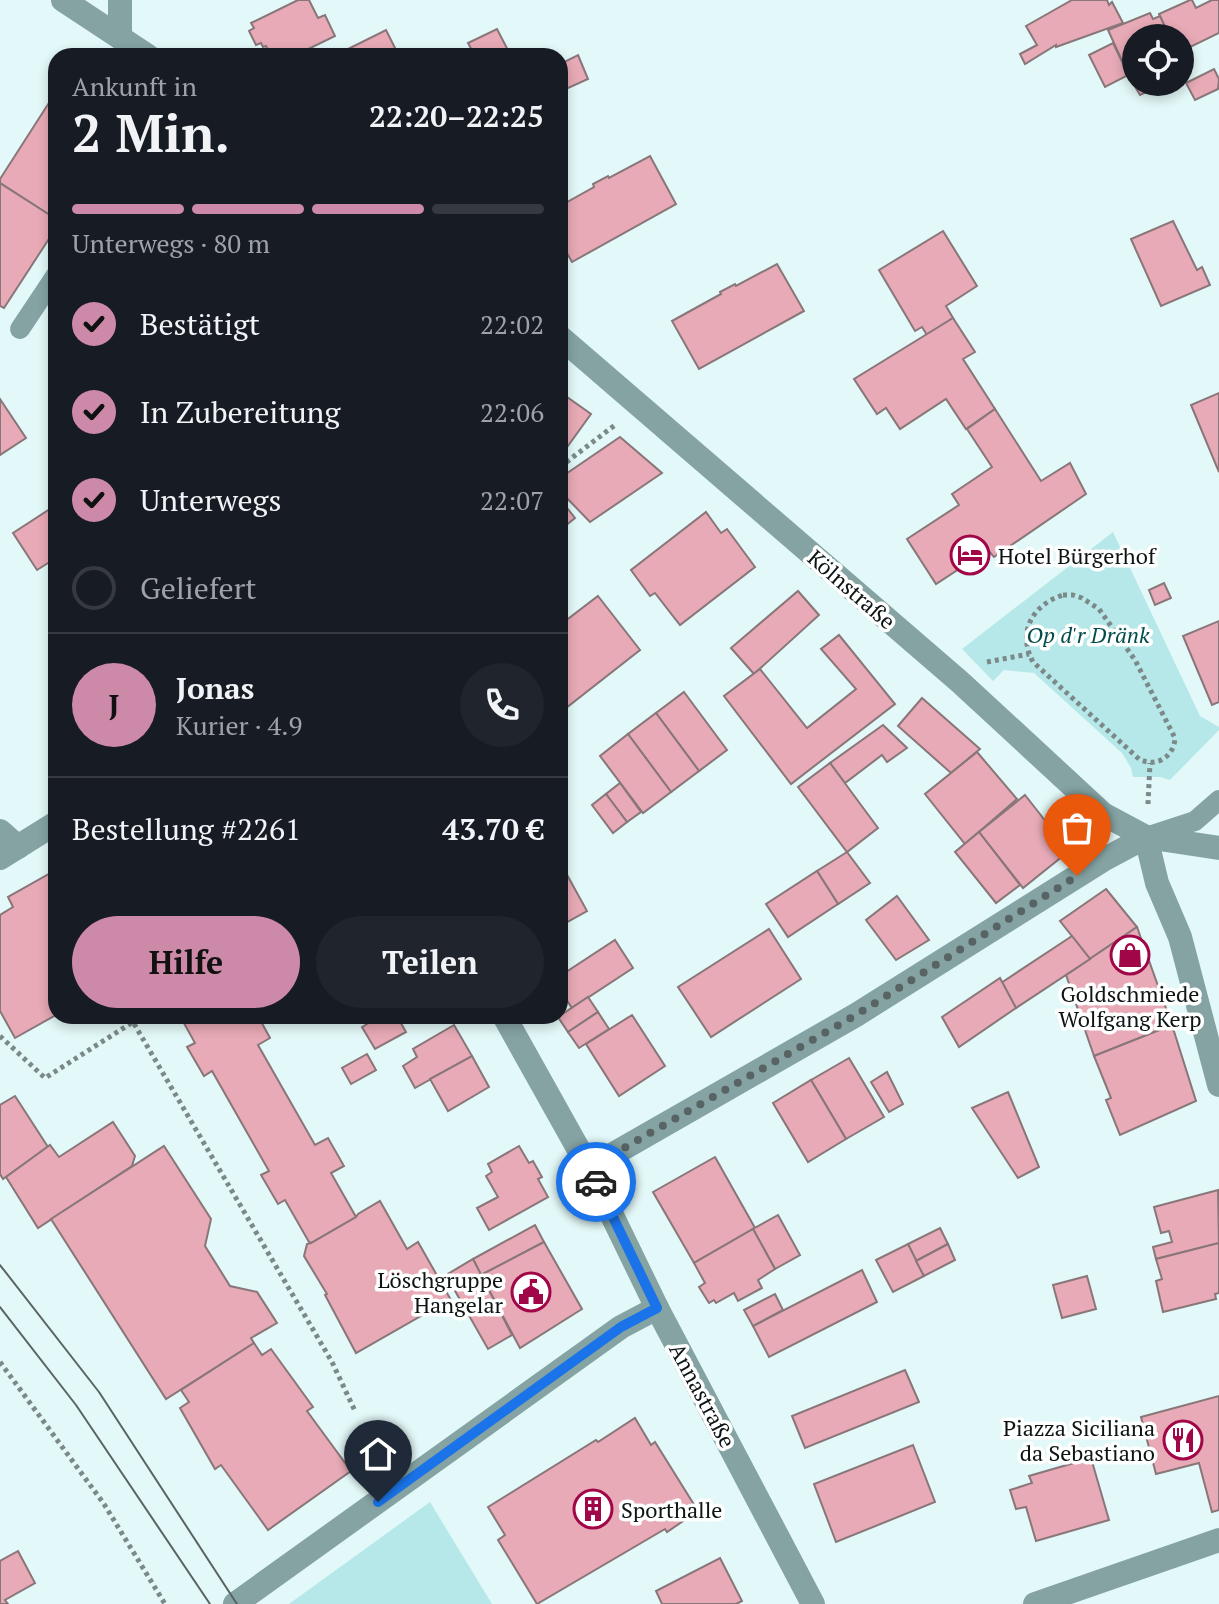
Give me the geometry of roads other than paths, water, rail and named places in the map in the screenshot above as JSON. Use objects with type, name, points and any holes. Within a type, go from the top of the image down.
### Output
[{"type":"street","points":[[63,0],[136,48]]},
{"type":"street","points":[[120,0],[120,37]]},
{"type":"street","name":"Kölnstraße","points":[[568,344],[960,682],[1103,814],[1146,837],[1219,848]]},
{"type":"street","points":[[6,845],[48,827]]},
{"type":"street","points":[[589,1168],[856,1015],[1103,860],[1146,837],[1157,883],[1180,937],[1219,1085]]},
{"type":"street","name":"Annastraße","points":[[508,1024],[589,1168],[657,1308],[813,1604]]},
{"type":"street","points":[[235,1604],[621,1327],[657,1308]]},
{"type":"street","points":[[1035,1604],[1219,1540]]},
{"type":"lane","points":[[20,329],[48,287]]},
{"type":"lane","points":[[1146,837],[1195,821],[1219,800]]},
{"type":"tram line","points":[[0,1265],[99,1392],[237,1604]]},
{"type":"tram line","points":[[0,1307],[76,1405],[210,1604]]},
{"type":"place","name":"Hotel Bürgerhof","points":[[970,555]]},
{"type":"place","name":"Goldschmiede Wolfgang Kerp","points":[[1130,955]]},
{"type":"place","name":"Löschgruppe Hangelar","points":[[531,1292]]},
{"type":"place","name":"Piazza Siciliana da Sebastiano","points":[[1183,1440]]},
{"type":"place","name":"Sporthalle","points":[[593,1509]]},
{"type":"park label","name":"Op d'r Dränk","points":[[1088,634]]}]
